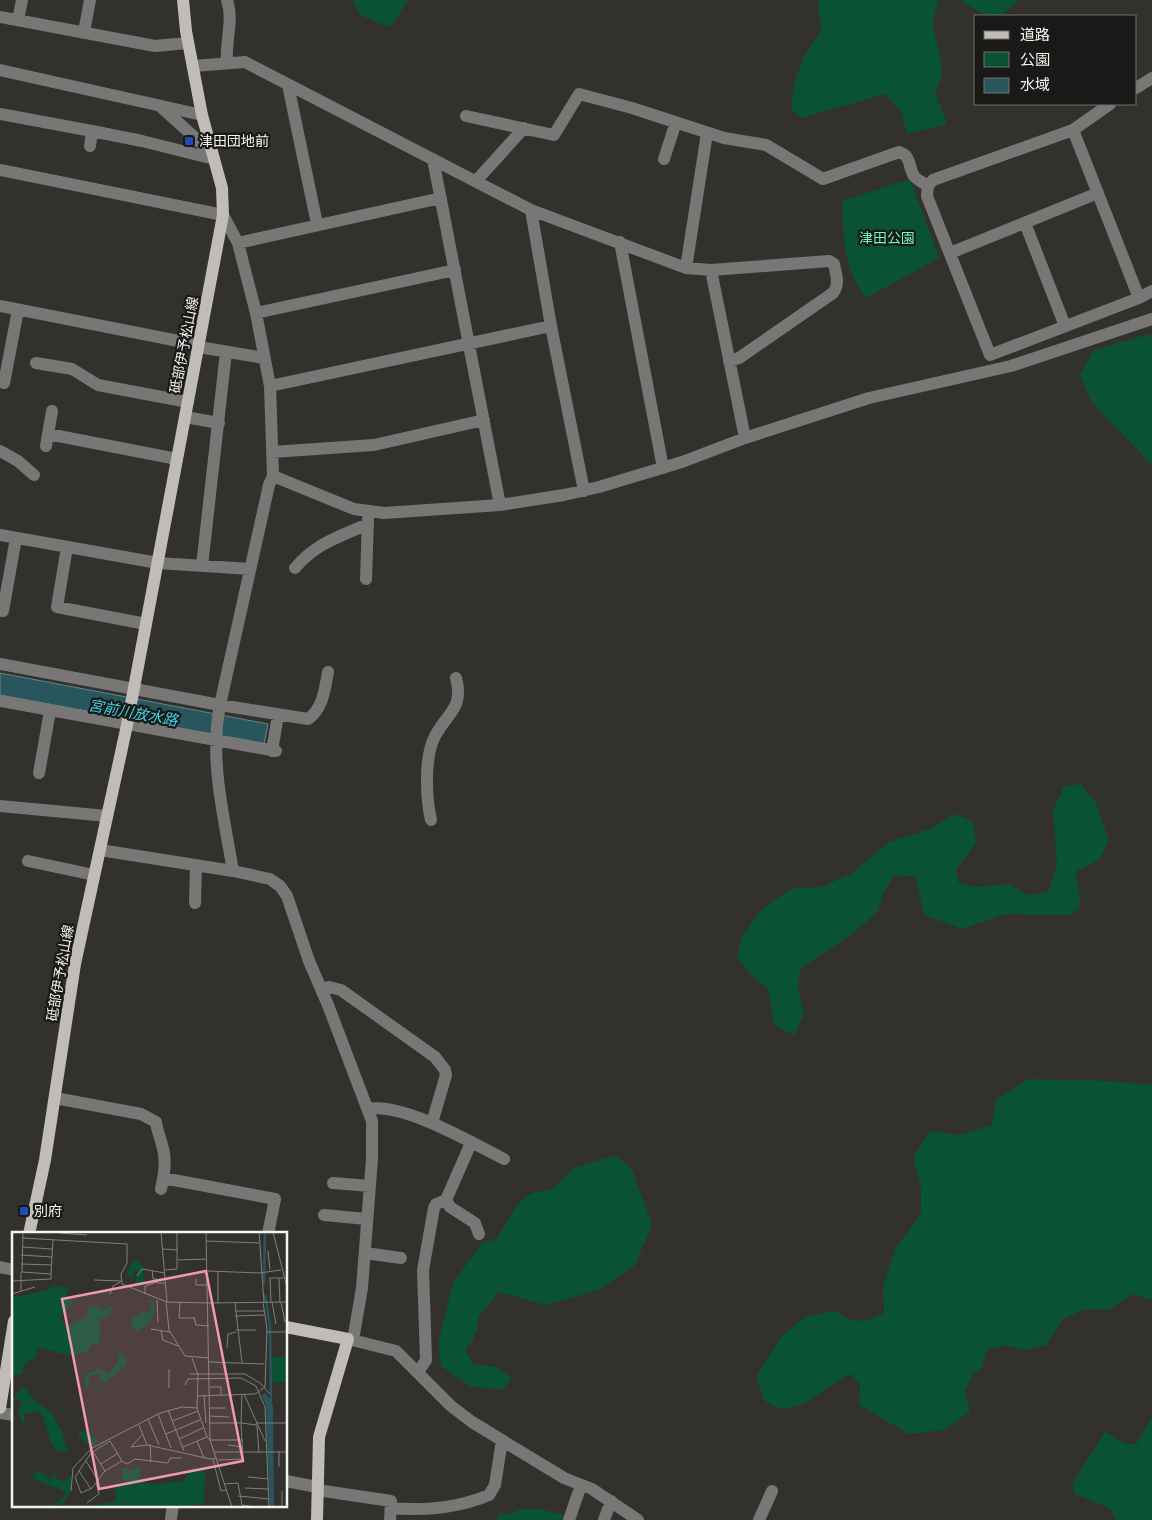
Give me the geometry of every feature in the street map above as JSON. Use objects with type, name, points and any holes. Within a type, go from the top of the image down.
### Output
[{"type":"main road","name":"砥部伊予松山線","points":[[29,1232],[45,1160],[75,964],[133,693],[223,215],[222,188],[202,115],[188,43],[183,0]]},
{"type":"main road","points":[[288,1327],[350,1340],[319,1437],[317,1520]]},
{"type":"main road","points":[[0,1408],[12,1333]]},
{"type":"street","points":[[18,20],[22,0]]},
{"type":"street","points":[[84,32],[90,0]]},
{"type":"street","points":[[227,0],[231,12],[226,48],[227,63]]},
{"type":"street","points":[[0,17],[155,46],[188,43]]},
{"type":"street","points":[[193,66],[245,62],[532,210],[686,268],[711,270],[829,261],[834,264],[838,281],[837,288],[833,293],[739,358],[729,361]]},
{"type":"street","points":[[0,70],[202,115]]},
{"type":"street","points":[[1137,88],[1150,84]]},
{"type":"street","points":[[288,85],[318,224]]},
{"type":"street","points":[[466,116],[554,135],[579,94],[735,141],[766,145],[824,179],[899,152],[905,154],[908,159],[914,177],[928,186]]},
{"type":"street","points":[[988,370],[990,355],[927,196],[928,186],[933,180],[1073,130],[1109,105]]},
{"type":"street","points":[[159,106],[213,156]]},
{"type":"street","points":[[0,114],[213,156]]},
{"type":"street","points":[[664,159],[676,122]]},
{"type":"street","points":[[476,181],[524,128]]},
{"type":"street","points":[[1073,130],[1139,298]]},
{"type":"street","points":[[90,146],[92,132]]},
{"type":"street","points":[[686,268],[707,132]]},
{"type":"street","points":[[433,159],[500,505]]},
{"type":"street","points":[[0,170],[223,215],[238,243],[256,312],[270,386],[273,476],[269,485],[219,707],[215,738],[222,805],[233,871]]},
{"type":"street","points":[[950,253],[1098,193]]},
{"type":"street","points":[[238,243],[441,198]]},
{"type":"street","points":[[532,210],[551,326],[584,491]]},
{"type":"street","points":[[1025,223],[1065,326]]},
{"type":"street","points":[[620,242],[663,468]]},
{"type":"street","points":[[256,312],[455,270]]},
{"type":"street","points":[[711,270],[745,438]]},
{"type":"street","points":[[990,355],[1139,298],[1152,290]]},
{"type":"street","points":[[0,306],[264,358]]},
{"type":"street","points":[[6,383],[18,310]]},
{"type":"street","points":[[273,476],[354,510],[384,513],[500,505],[584,491],[663,468],[745,438],[870,398],[1011,366],[1152,319]]},
{"type":"street","points":[[270,386],[551,326]]},
{"type":"street","points":[[202,566],[226,352]]},
{"type":"street","points":[[36,363],[72,369],[98,385],[188,402]]},
{"type":"street","points":[[52,411],[47,440],[177,459]]},
{"type":"street","points":[[185,417],[218,423]]},
{"type":"street","points":[[272,452],[374,445],[484,420]]},
{"type":"street","points":[[0,451],[18,461],[34,475]]},
{"type":"street","points":[[366,579],[368,511]]},
{"type":"street","points":[[295,568],[306,554],[319,545],[368,524]]},
{"type":"street","points":[[0,535],[158,563],[250,569]]},
{"type":"street","points":[[3,611],[16,538]]},
{"type":"street","points":[[68,547],[57,607],[146,624]]},
{"type":"street","points":[[0,664],[133,693],[278,718],[308,719],[315,714],[322,701],[328,672]]},
{"type":"street","points":[[432,820],[427,792],[430,761],[434,738],[449,718],[459,698],[456,678]]},
{"type":"street","points":[[0,701],[274,749],[278,718]]},
{"type":"street","points":[[39,773],[50,711]]},
{"type":"street","points":[[0,806],[107,816]]},
{"type":"street","points":[[100,850],[233,871],[270,879],[280,886],[287,896],[309,961],[368,1109],[373,1140],[360,1305],[350,1340],[396,1351],[451,1406],[564,1478],[611,1501],[638,1520]]},
{"type":"street","points":[[28,861],[94,875]]},
{"type":"street","points":[[195,903],[196,866]]},
{"type":"street","points":[[321,988],[329,987],[341,990],[435,1057],[445,1070],[446,1075],[432,1123]]},
{"type":"street","points":[[54,1098],[150,1117],[156,1122],[157,1136],[162,1144],[162,1184],[275,1199],[268,1232]]},
{"type":"street","points":[[368,1109],[381,1106],[432,1123],[504,1159]]},
{"type":"street","points":[[418,1372],[426,1360],[423,1270],[434,1208],[436,1204],[446,1200],[471,1143]]},
{"type":"street","points":[[333,1183],[370,1186]]},
{"type":"street","points":[[446,1200],[450,1207],[475,1223],[479,1234]]},
{"type":"street","points":[[324,1215],[367,1219]]},
{"type":"street","points":[[365,1253],[401,1258]]},
{"type":"street","points":[[288,1482],[317,1489],[392,1501],[390,1514],[449,1506],[488,1495],[494,1485],[502,1440]]},
{"type":"street","points":[[569,1520],[581,1485]]},
{"type":"street","points":[[759,1520],[772,1491]]},
{"type":"street","points":[[604,1520],[611,1501]]},
{"type":"green space","points":[[353,0],[408,0],[394,22],[388,27],[360,15]]},
{"type":"green space","points":[[818,0],[939,0],[932,23],[940,54],[942,75],[935,92],[947,124],[907,134],[901,111],[885,94],[801,118],[791,109],[795,80],[804,57],[821,30]]},
{"type":"green space","points":[[961,0],[1018,0],[1001,15],[987,15]]},
{"type":"green space","name":"津田公園","points":[[910,179],[939,258],[866,298],[852,275],[848,263],[844,240],[842,201]]},
{"type":"green space","points":[[1150,334],[1152,337],[1152,465],[1092,403],[1080,374],[1094,350]]},
{"type":"green space","points":[[1081,784],[1096,803],[1109,840],[1099,860],[1075,872],[1080,899],[1079,909],[1069,915],[1005,914],[962,929],[925,915],[915,877],[895,875],[884,891],[878,911],[856,931],[800,969],[798,987],[804,1014],[794,1035],[774,1025],[768,988],[752,976],[737,957],[742,936],[763,908],[793,888],[821,887],[851,874],[889,842],[930,829],[954,814],[973,821],[976,843],[956,870],[958,882],[974,887],[1010,884],[1027,895],[1048,892],[1057,867],[1053,811],[1064,786]]},
{"type":"green space","points":[[1029,1079],[1112,1081],[1145,1085],[1152,1083],[1152,1300],[1133,1294],[1110,1310],[1085,1309],[1063,1319],[1046,1345],[1024,1350],[1004,1345],[987,1350],[982,1368],[973,1374],[965,1391],[970,1411],[944,1430],[909,1434],[859,1405],[860,1385],[851,1374],[807,1402],[788,1409],[774,1406],[765,1401],[756,1377],[782,1336],[805,1317],[834,1311],[854,1321],[870,1320],[884,1313],[883,1286],[895,1249],[921,1213],[921,1188],[913,1157],[930,1131],[960,1135],[992,1125],[996,1099]]},
{"type":"green space","points":[[615,1155],[632,1169],[652,1225],[635,1265],[601,1289],[546,1305],[499,1292],[478,1318],[478,1328],[473,1340],[465,1350],[474,1364],[496,1367],[512,1378],[502,1390],[470,1386],[441,1366],[438,1345],[453,1283],[483,1242],[496,1240],[517,1205],[531,1193],[553,1189],[574,1168]]},
{"type":"green space","points":[[1152,1417],[1152,1520],[1116,1520],[1110,1508],[1074,1494],[1073,1482],[1105,1432],[1126,1444],[1136,1444]]},
{"type":"green space","points":[[522,1509],[539,1509],[564,1515],[562,1520],[497,1520],[499,1513],[507,1514]]},
{"type":"water","name":"宮前川放水路","points":[[0,673],[268,724],[264,744],[0,695]]},
{"type":"place","name":"津田団地前","points":[[189,141]]},
{"type":"place","name":"別府","points":[[24,1211]]}]
